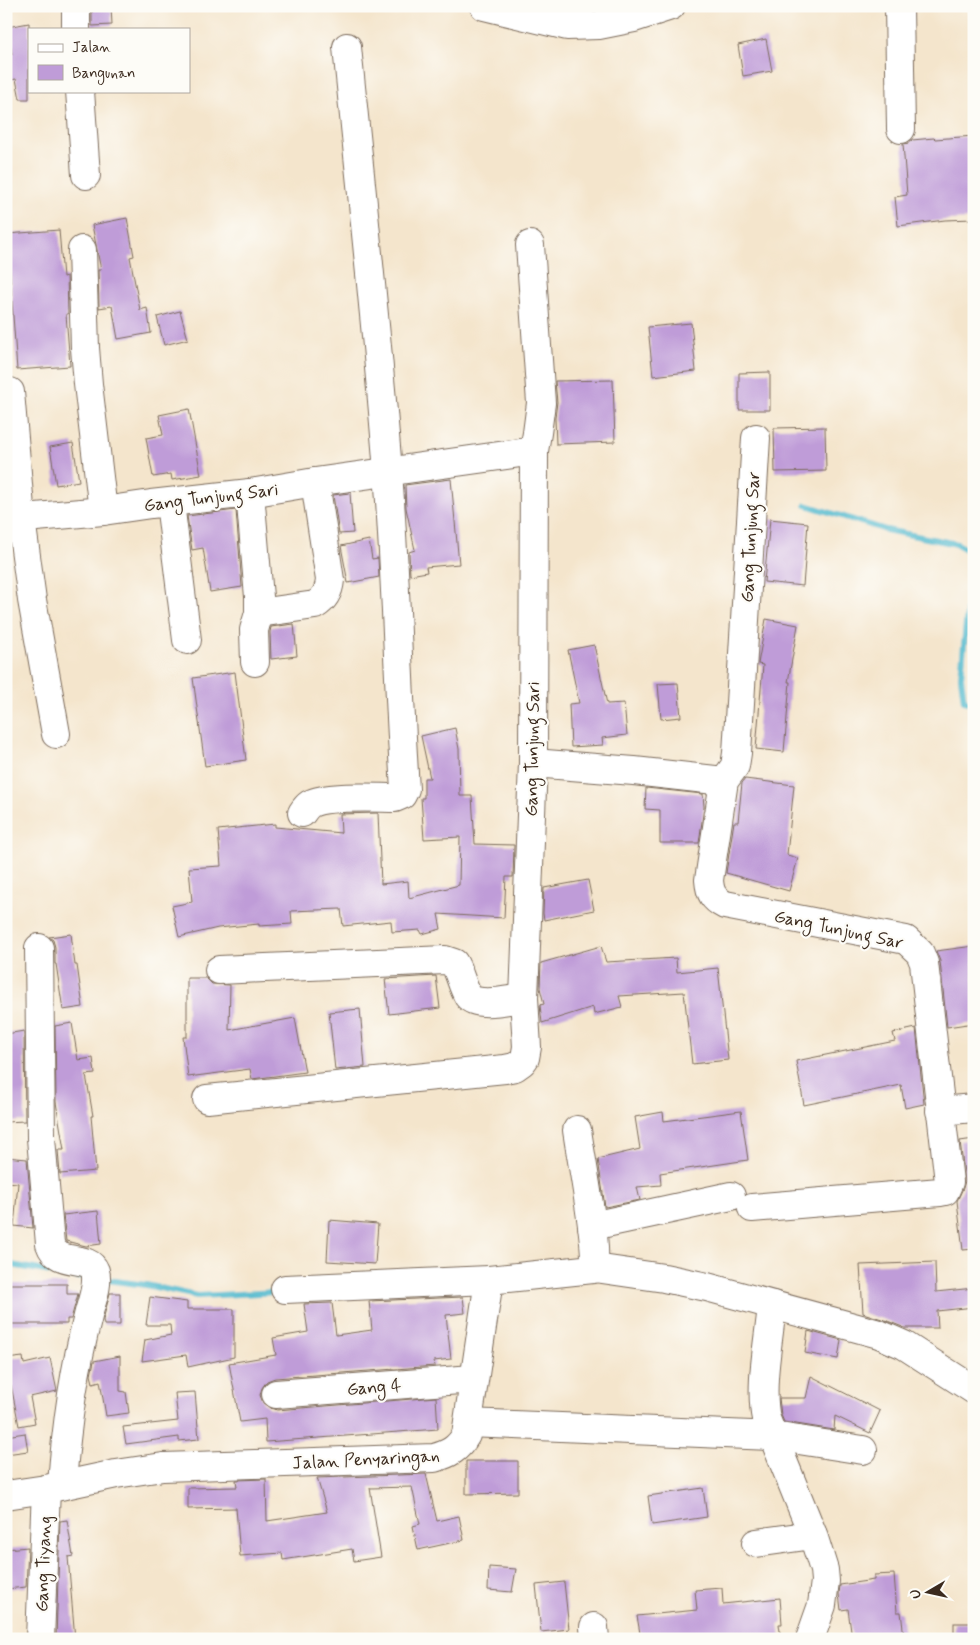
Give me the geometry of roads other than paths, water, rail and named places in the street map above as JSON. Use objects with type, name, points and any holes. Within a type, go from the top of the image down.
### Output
[{"type":"street","points":[[76,6],[76,28]]},
{"type":"street","points":[[484,6],[567,26],[599,25],[634,18],[671,6]]},
{"type":"street","points":[[899,6],[900,129]]},
{"type":"street","points":[[302,813],[309,804],[320,801],[395,798],[402,795],[405,788],[397,605],[388,471],[347,47]]},
{"type":"street","points":[[80,92],[86,175]]},
{"type":"street","name":"Gang Tunjung Sari","points":[[207,1099],[505,1069],[515,1067],[526,1058],[524,998],[533,763],[534,451],[541,403],[530,246]]},
{"type":"street","points":[[82,250],[85,348],[103,511]]},
{"type":"street","points":[[10,392],[14,520],[32,600],[56,734]]},
{"type":"street","name":"Gang Tunjung Sar","points":[[756,438],[736,766],[724,781],[709,880],[710,892],[716,900],[726,905],[906,940],[914,946],[920,953],[924,963],[940,1111]]},
{"type":"street","name":"Gang Tunjung Sari","points":[[14,520],[250,493],[388,471],[534,451]]},
{"type":"street","points":[[259,613],[315,605],[326,595],[330,580],[315,482]]},
{"type":"street","points":[[250,493],[259,597],[259,613],[254,630],[255,662]]},
{"type":"street","points":[[170,503],[187,640]]},
{"type":"street","points":[[533,763],[634,771],[724,781]]},
{"type":"street","name":"Gang Tiyang","points":[[39,948],[41,1138],[50,1244],[52,1250],[58,1256],[86,1262],[92,1266],[95,1272],[96,1286],[77,1355],[65,1437],[54,1487],[40,1639]]},
{"type":"street","points":[[219,970],[445,960],[454,963],[469,996],[474,1001],[481,1003],[524,998]]},
{"type":"street","points":[[592,1226],[742,1202],[945,1191],[948,1182],[940,1111],[974,1108]]},
{"type":"street","points":[[577,1130],[592,1226],[595,1268]]},
{"type":"street","points":[[285,1289],[489,1280],[595,1268],[664,1278],[708,1287],[879,1334],[904,1345],[974,1390]]},
{"type":"street","name":"Jalan Penyaringan","points":[[6,1495],[163,1467],[434,1458],[449,1454],[460,1446],[466,1435],[489,1280]]},
{"type":"street","points":[[772,1306],[764,1391],[766,1419],[813,1535],[825,1580],[822,1606],[810,1639]]},
{"type":"street","name":"Gang 4","points":[[276,1394],[473,1380]]},
{"type":"street","points":[[468,1423],[773,1436],[863,1450]]},
{"type":"street","points":[[756,1543],[813,1535]]},
{"type":"waterway","points":[[806,505],[886,530],[957,544],[968,550],[972,561],[961,677],[964,701],[974,703]]},
{"type":"waterway","points":[[6,1264],[79,1277]]},
{"type":"waterway","points":[[107,1280],[146,1285],[197,1296],[279,1292]]}]
